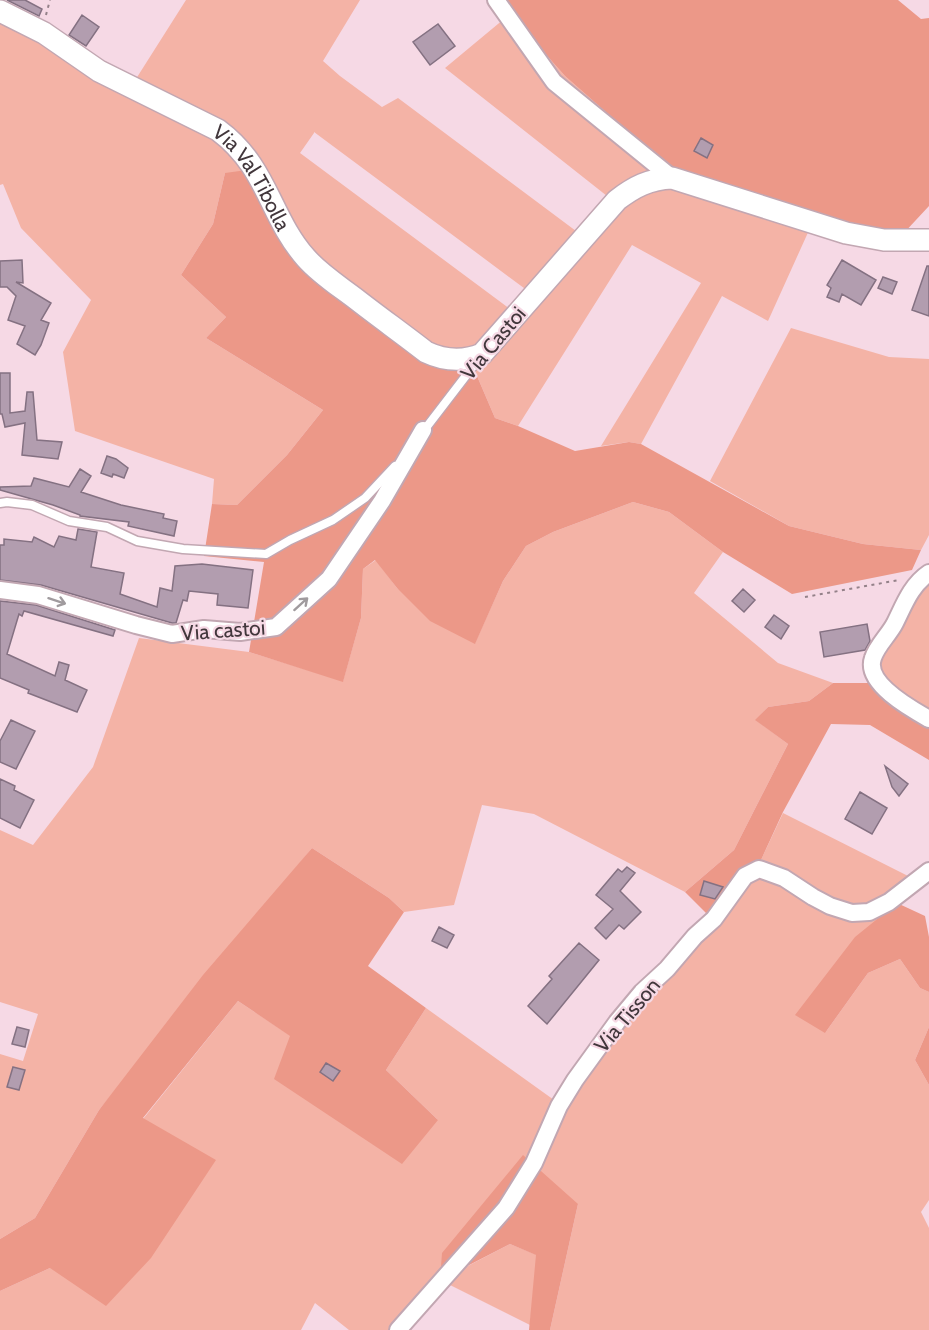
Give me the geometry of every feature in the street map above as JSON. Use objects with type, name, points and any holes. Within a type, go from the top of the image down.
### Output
[{"type":"street","points":[[496,0],[554,82],[672,178]]},
{"type":"street","name":"Via Val Tibolla","points":[[0,11],[44,33],[99,71],[211,126],[231,140],[257,172],[289,233],[305,257],[326,277],[426,352],[436,357],[457,360],[470,359],[482,354]]},
{"type":"street","name":"Via Castoi","points":[[482,354],[617,200],[648,181],[672,178],[846,233],[884,240],[929,240]]},
{"type":"street","name":"Via castoi","points":[[0,590],[38,595],[172,634],[204,629],[240,632],[276,627],[329,579],[382,501],[423,430]]},
{"type":"street","points":[[927,574],[911,591],[893,627],[872,658],[872,671],[877,680],[892,695],[929,719]]},
{"type":"street","name":"Via Tisson","points":[[398,1330],[506,1208],[534,1163],[564,1097],[617,1022],[642,992],[714,919],[745,876],[759,869],[784,878],[831,906],[852,913],[869,912],[889,902],[929,871]]},
{"type":"lane","name":"Via Castoi","points":[[0,503],[32,505],[69,521],[107,527],[137,541],[183,549],[266,554],[333,519],[365,498],[402,459],[482,354]]},
{"type":"path","points":[[805,597],[927,574]]},
{"type":"shaded area","points":[[186,0],[360,0],[323,61],[382,107],[398,98],[576,231],[607,196],[445,68],[510,14],[565,76],[658,158],[815,217],[768,321],[722,296],[641,444],[629,442],[601,446],[701,283],[632,245],[518,426],[495,418],[468,355],[422,342],[312,257],[225,173],[213,224],[181,275],[226,317],[206,338],[323,410],[287,455],[237,505],[212,504],[214,479],[75,431],[63,352],[91,300],[21,228],[3,184],[0,185],[0,20],[134,82]],"holes":[[[314,132],[528,291],[510,309],[300,153]]]},
{"type":"shaded area","points":[[503,0],[898,0],[921,19],[929,18],[929,206],[902,235],[702,192],[658,158],[565,76],[510,14]]},
{"type":"shaded area","points":[[261,168],[312,257],[422,342],[468,355],[495,418],[575,451],[629,442],[641,444],[789,526],[863,544],[921,550],[912,570],[792,594],[723,552],[669,512],[633,502],[553,532],[526,546],[503,581],[475,644],[430,621],[397,588],[375,560],[363,569],[361,618],[343,682],[249,652],[264,562],[204,556],[212,504],[237,505],[287,455],[323,410],[206,338],[226,317],[181,275],[213,224],[225,173]]},
{"type":"shaded area","points":[[791,328],[889,357],[929,359],[929,535],[921,550],[863,544],[789,526],[710,481]]},
{"type":"shaded area","points":[[633,502],[669,512],[723,552],[694,593],[778,663],[833,683],[809,701],[768,707],[756,720],[788,744],[734,850],[685,892],[534,814],[482,805],[454,905],[404,912],[389,898],[312,848],[99,1110],[35,1218],[0,1239],[0,1054],[23,1061],[38,1014],[0,1002],[0,830],[33,845],[93,767],[139,638],[249,652],[343,681],[361,618],[363,569],[376,560],[397,588],[475,643],[503,581],[526,546],[553,532]]},
{"type":"shaded area","points":[[929,568],[929,727],[869,683],[887,629]]},
{"type":"shaded area","points":[[833,683],[869,683],[929,727],[929,760],[870,725],[831,724],[783,812],[761,860],[708,915],[685,892],[734,850],[788,744],[755,720],[768,707],[809,701]]},
{"type":"shaded area","points":[[783,813],[912,878],[825,1033],[868,973],[900,959],[920,988],[929,992],[929,1027],[915,1060],[929,1085],[929,1200],[921,1212],[929,1228],[929,1330],[550,1330],[578,1204],[441,1280],[510,1244],[537,1255],[530,1325],[440,1280],[389,1330],[349,1330],[315,1303],[301,1330],[0,1330],[0,1291],[50,1268],[143,1119],[238,1001],[291,1036],[438,1120],[386,1070],[426,1008],[554,1100],[708,915],[761,860]]},
{"type":"shaded area","points":[[312,848],[389,898],[404,912],[368,966],[426,1008],[386,1070],[438,1120],[402,1164],[274,1079],[290,1036],[238,1001],[143,1118],[216,1160],[151,1258],[106,1306],[50,1268],[0,1291],[0,1239],[35,1218],[99,1110],[203,975]]},
{"type":"shaded area","points":[[897,903],[925,916],[929,937],[929,992],[920,988],[900,959],[868,973],[825,1033],[795,1015],[855,937]]},
{"type":"shaded area","points":[[929,1027],[929,1085],[915,1060]]},
{"type":"shaded area","points":[[523,1155],[578,1204],[550,1330],[529,1330],[536,1255],[510,1244],[440,1280],[442,1253]]},
{"type":"building","points":[[7,0],[25,0],[42,9],[39,16]]},
{"type":"building","points":[[82,15],[99,27],[86,46],[69,35]]},
{"type":"building","points":[[438,24],[455,46],[430,65],[413,42]]},
{"type":"building","points":[[701,138],[713,145],[707,158],[694,151]]},
{"type":"building","points":[[22,260],[23,283],[16,282],[51,303],[41,320],[49,323],[35,355],[17,344],[25,326],[8,320],[16,296],[7,287],[0,287],[0,261]]},
{"type":"building","points":[[842,260],[876,280],[861,305],[842,294],[839,302],[827,297],[831,288],[827,285]]},
{"type":"building","points":[[927,266],[929,266],[929,316],[912,310]]},
{"type":"building","points":[[883,277],[897,282],[892,294],[878,288]]},
{"type":"building","points":[[0,373],[10,373],[10,413],[25,411],[27,392],[33,392],[37,440],[62,442],[58,459],[22,455],[25,423],[5,427],[2,414],[0,414]]},
{"type":"building","points":[[107,456],[116,459],[128,468],[124,478],[101,473]]},
{"type":"building","points":[[80,469],[91,476],[81,492],[121,505],[164,514],[163,518],[177,521],[174,536],[128,526],[129,522],[80,516],[53,505],[0,490],[0,487],[31,486],[34,478],[69,487]]},
{"type":"building","points":[[78,529],[97,532],[91,567],[124,573],[120,594],[157,607],[160,588],[172,591],[175,566],[202,564],[253,570],[248,608],[217,605],[218,594],[189,591],[187,601],[183,600],[176,623],[172,623],[41,585],[0,580],[0,545],[4,545],[4,539],[32,542],[34,537],[54,547],[59,536],[76,540]]},
{"type":"building","points":[[743,589],[755,600],[744,612],[732,601]]},
{"type":"building","points":[[0,601],[36,605],[115,630],[113,636],[24,611],[22,616],[19,614],[7,654],[55,676],[59,662],[69,665],[65,680],[87,690],[77,712],[28,693],[29,690],[0,678]]},
{"type":"building","points":[[774,615],[789,626],[781,639],[765,627]]},
{"type":"building","points":[[867,624],[870,641],[865,650],[824,657],[820,632]]},
{"type":"building","points":[[11,720],[35,731],[16,769],[0,762],[0,741]]},
{"type":"building","points":[[885,766],[908,784],[899,796],[892,787]]},
{"type":"building","points":[[0,779],[15,786],[14,790],[34,800],[20,828],[0,818]]},
{"type":"building","points":[[860,792],[887,808],[872,834],[845,819]]},
{"type":"building","points":[[627,867],[635,873],[620,891],[641,912],[624,929],[619,925],[606,939],[595,928],[613,909],[596,895],[618,869],[622,872]]},
{"type":"building","points":[[704,881],[723,887],[715,899],[700,895]]},
{"type":"building","points":[[439,927],[454,935],[447,948],[432,941]]},
{"type":"building","points":[[579,943],[599,960],[547,1024],[528,1006],[552,979],[549,976]]},
{"type":"building","points":[[17,1027],[29,1030],[25,1047],[12,1044]]},
{"type":"building","points":[[326,1063],[340,1071],[333,1081],[320,1072]]},
{"type":"building","points":[[13,1067],[25,1070],[19,1090],[7,1087]]}]
